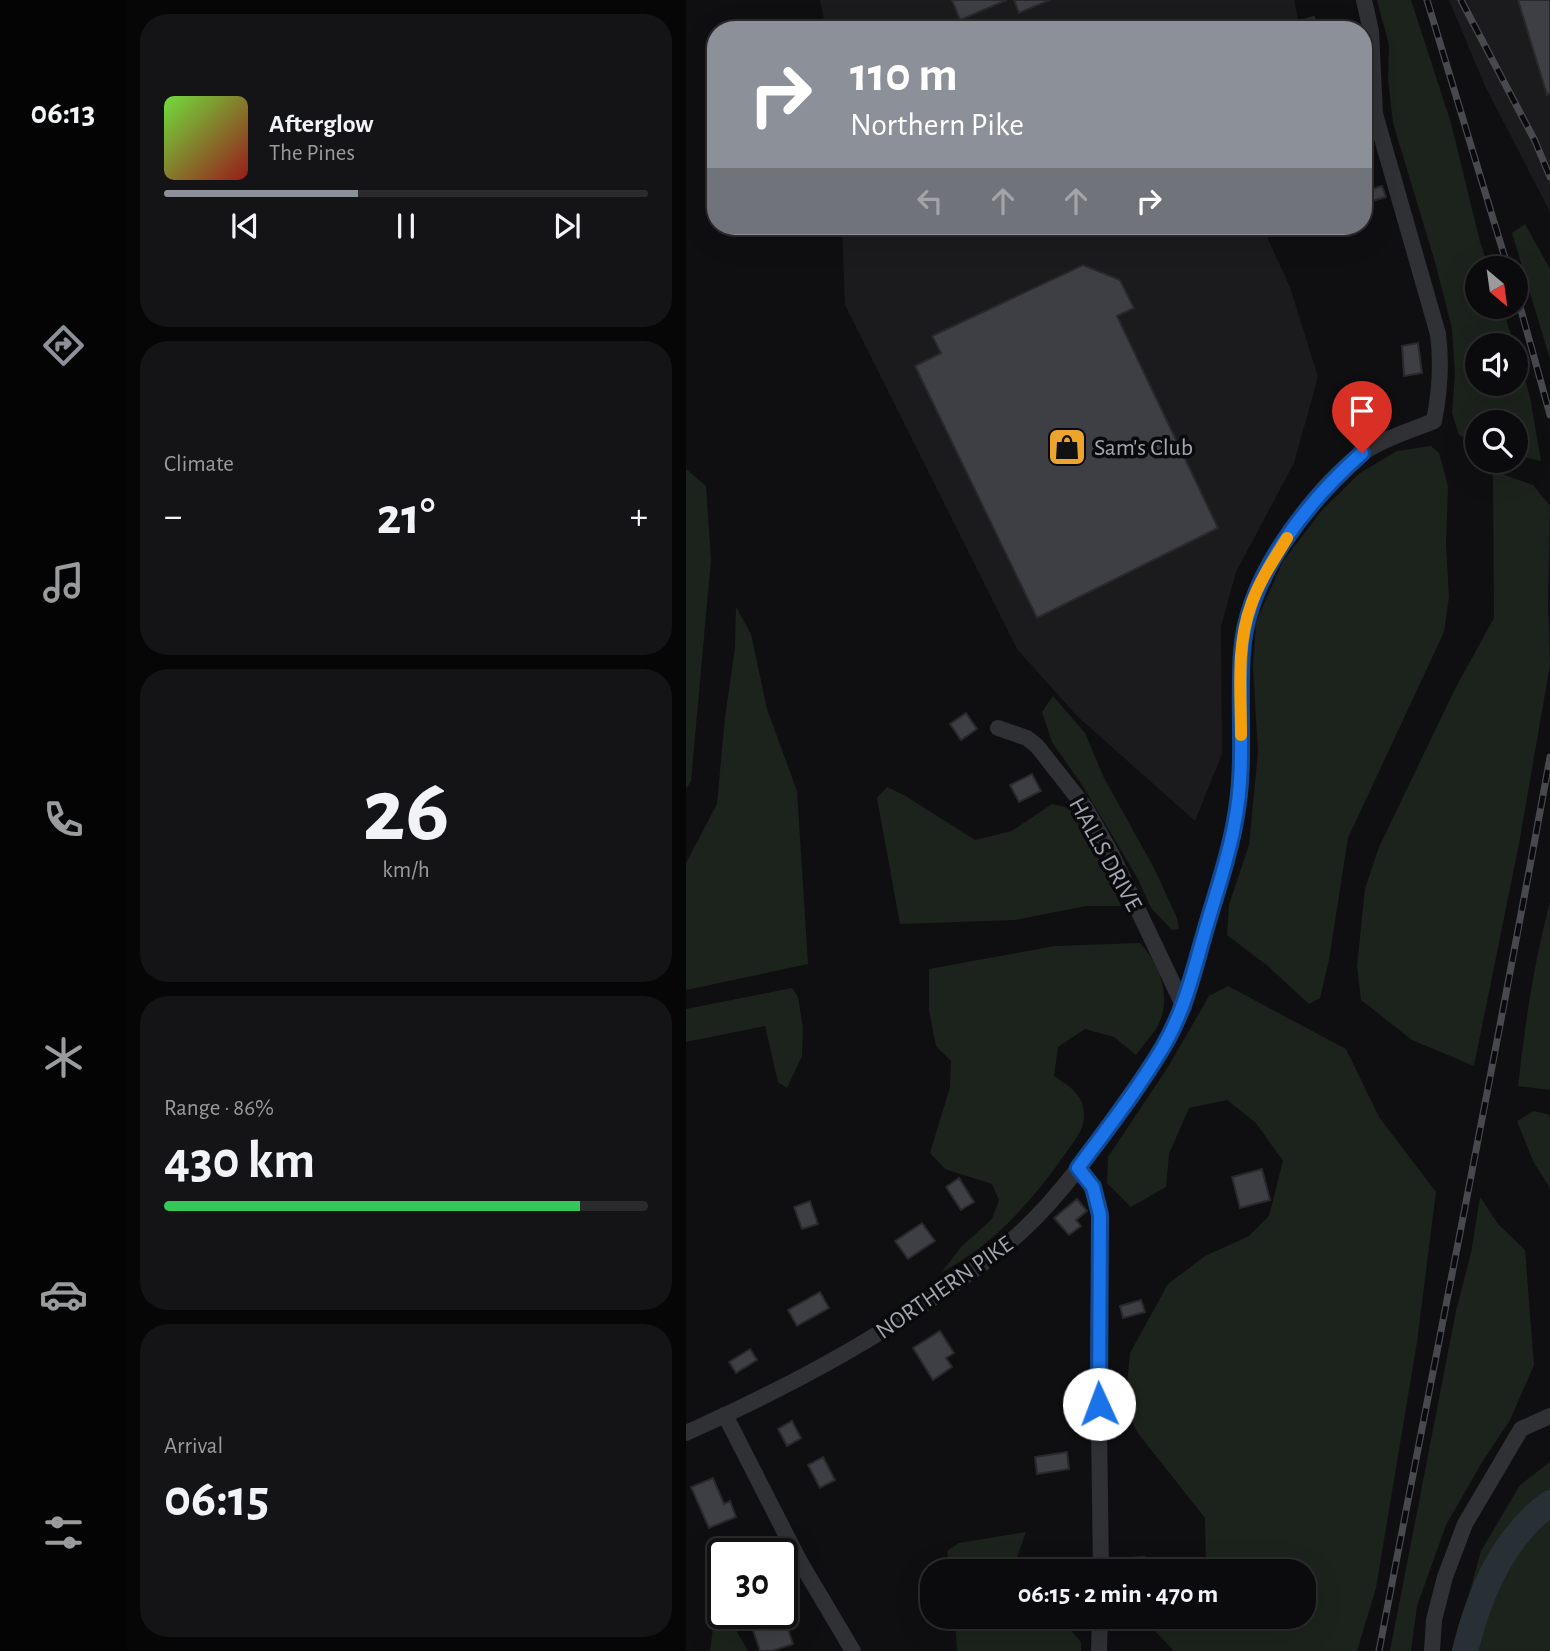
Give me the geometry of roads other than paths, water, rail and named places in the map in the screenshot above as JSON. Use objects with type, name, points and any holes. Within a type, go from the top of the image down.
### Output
[{"type":"street","name":"NORTHERN PIKE","points":[[1364,0],[1369,21]]},
{"type":"street","name":"NORTHERN PIKE","points":[[686,1433],[829,1364],[958,1282],[998,1253],[1024,1229],[1078,1168],[1164,1046],[1184,1007],[1235,823],[1242,762],[1241,653],[1251,602],[1294,528],[1336,475],[1362,453],[1434,421],[1441,390],[1442,363],[1438,334],[1380,134],[1373,96],[1372,64]]},
{"type":"street","name":"HALLS DRIVE","points":[[998,728],[1027,738],[1037,746],[1085,807],[1111,853],[1184,1007]]},
{"type":"street","points":[[1078,1168],[1093,1187],[1100,1215],[1098,1352],[1101,1559]]},
{"type":"street","points":[[725,1415],[799,1560],[853,1651]]},
{"type":"street","points":[[1432,1651],[1434,1620],[1445,1577],[1465,1524],[1521,1429],[1550,1416]]},
{"type":"street","points":[[1099,1651],[1100,1629]]},
{"type":"waterway","points":[[1465,1651],[1477,1609],[1495,1569],[1518,1533],[1550,1503]]},
{"type":"railway","points":[[1427,0],[1504,256]]},
{"type":"railway","points":[[1461,0],[1535,141],[1550,177]]},
{"type":"railway","points":[[1523,319],[1550,415]]},
{"type":"railway","points":[[1379,1651],[1550,757]]},
{"type":"place","name":"Sam's Club","points":[[1067,447]]}]
